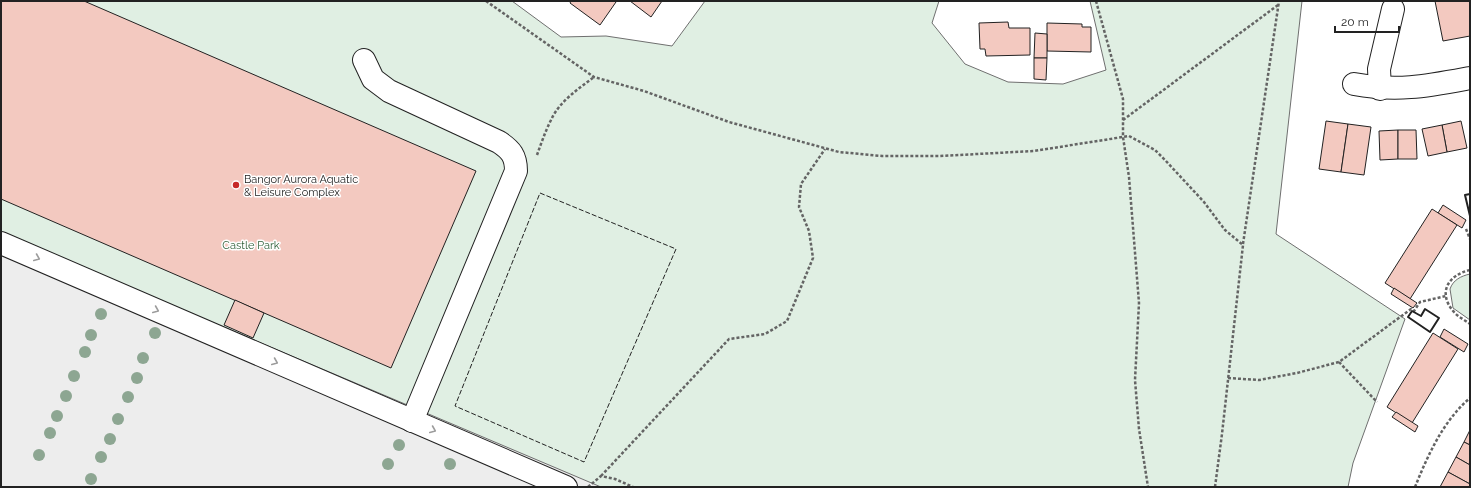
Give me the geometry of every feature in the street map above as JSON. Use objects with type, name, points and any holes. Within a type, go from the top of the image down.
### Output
[{"type":"street","points":[[1380,89],[1379,69],[1393,9]]},
{"type":"street","points":[[364,60],[373,79],[388,91],[499,142],[510,149],[516,160],[516,171],[412,421]]},
{"type":"street","points":[[1354,84],[1380,89],[1418,88],[1470,78]]},
{"type":"street","points":[[1,243],[566,487]]},
{"type":"path","points":[[486,1],[594,77],[644,91],[729,122],[839,152],[882,156],[940,156],[1034,151],[1129,136],[1155,150],[1204,202],[1225,230],[1243,245]]},
{"type":"path","points":[[1096,1],[1123,99],[1123,137],[1129,177],[1139,303],[1135,380],[1139,429],[1148,487]]},
{"type":"path","points":[[1123,120],[1279,3]]},
{"type":"path","points":[[1214,487],[1243,245],[1279,3]]},
{"type":"path","points":[[534,160],[551,119],[558,108],[572,94],[594,77]]},
{"type":"path","points":[[588,487],[601,476],[729,339],[765,334],[787,321],[813,258],[810,231],[799,206],[801,184],[825,149]]},
{"type":"path","points":[[1466,229],[1470,240]]},
{"type":"path","points":[[1470,270],[1453,276],[1446,288],[1446,296],[1450,307],[1455,314],[1470,324]]},
{"type":"path","points":[[1228,378],[1259,380],[1297,373],[1339,362],[1411,308],[1414,311],[1420,302],[1446,296]]},
{"type":"path","points":[[1339,362],[1377,402]]},
{"type":"path","points":[[1415,487],[1432,449],[1455,411],[1470,398]]},
{"type":"path","points":[[601,476],[615,479],[633,487]]},
{"type":"green space","name":"Castle Park","points":[[1,1],[512,1],[561,37],[606,36],[672,46],[705,1],[939,1],[932,23],[965,64],[1008,82],[1063,84],[1106,70],[1090,1],[1302,1],[1276,234],[1405,319],[1353,463],[1348,487],[1,487]]},
{"type":"green space","points":[[1470,274],[1470,320],[1453,308],[1450,289],[1453,283],[1458,279]]},
{"type":"shaded area","points":[[1,233],[601,487],[1,487]]},
{"type":"building","name":"Bangor Aurora Aquatic & Leisure Complex","points":[[1,1],[84,1],[476,171],[391,368],[1,199]]},
{"type":"building","points":[[571,1],[616,2],[600,25],[570,3]]},
{"type":"building","points":[[630,1],[662,1],[651,17]]},
{"type":"building","points":[[1435,1],[1470,1],[1470,36],[1443,41]]},
{"type":"building","points":[[1008,22],[1009,28],[1030,28],[1030,55],[986,56],[985,49],[980,49],[979,23]]},
{"type":"building","points":[[1047,23],[1082,24],[1082,27],[1091,27],[1091,52],[1047,51]]},
{"type":"building","points":[[1035,33],[1047,34],[1047,58],[1034,58]]},
{"type":"building","points":[[1034,58],[1047,58],[1046,80],[1034,79]]},
{"type":"building","points":[[1326,121],[1348,124],[1341,172],[1319,169]]},
{"type":"building","points":[[1461,121],[1467,148],[1447,152],[1442,125]]},
{"type":"building","points":[[1348,124],[1371,127],[1364,175],[1341,172]]},
{"type":"building","points":[[1442,125],[1447,152],[1428,156],[1422,129]]},
{"type":"building","points":[[1398,130],[1398,159],[1380,160],[1379,131]]},
{"type":"building","points":[[1398,130],[1416,130],[1417,159],[1398,159]]},
{"type":"building","points":[[1443,205],[1466,220],[1462,228],[1438,213]]},
{"type":"building","points":[[1432,209],[1457,225],[1410,299],[1385,283]]},
{"type":"building","points":[[1394,288],[1417,303],[1413,308],[1391,294]]},
{"type":"building","points":[[235,300],[264,313],[253,338],[224,325]]},
{"type":"building","points":[[1444,329],[1468,344],[1464,352],[1440,337]]},
{"type":"building","points":[[1433,333],[1458,349],[1412,423],[1387,407]]},
{"type":"building","points":[[1396,412],[1418,426],[1415,432],[1392,417]]},
{"type":"building","points":[[1470,430],[1470,445],[1464,442]]},
{"type":"building","points":[[1464,442],[1470,445],[1470,465],[1456,457]]},
{"type":"building","points":[[1456,457],[1470,465],[1470,484],[1448,472]]},
{"type":"building","points":[[1448,472],[1470,484],[1469,487],[1440,487]]},
{"type":"fence","points":[[540,193],[676,249],[584,462],[455,406],[540,193]]},
{"type":"wall","points":[[1470,194],[1465,195],[1470,216]]},
{"type":"wall","points":[[1425,309],[1439,318],[1430,332],[1408,317],[1412,311],[1421,316],[1425,309]]},
{"type":"place","name":"Bangor Aurora Aquatic & Leisure Complex","points":[[236,185]]}]
